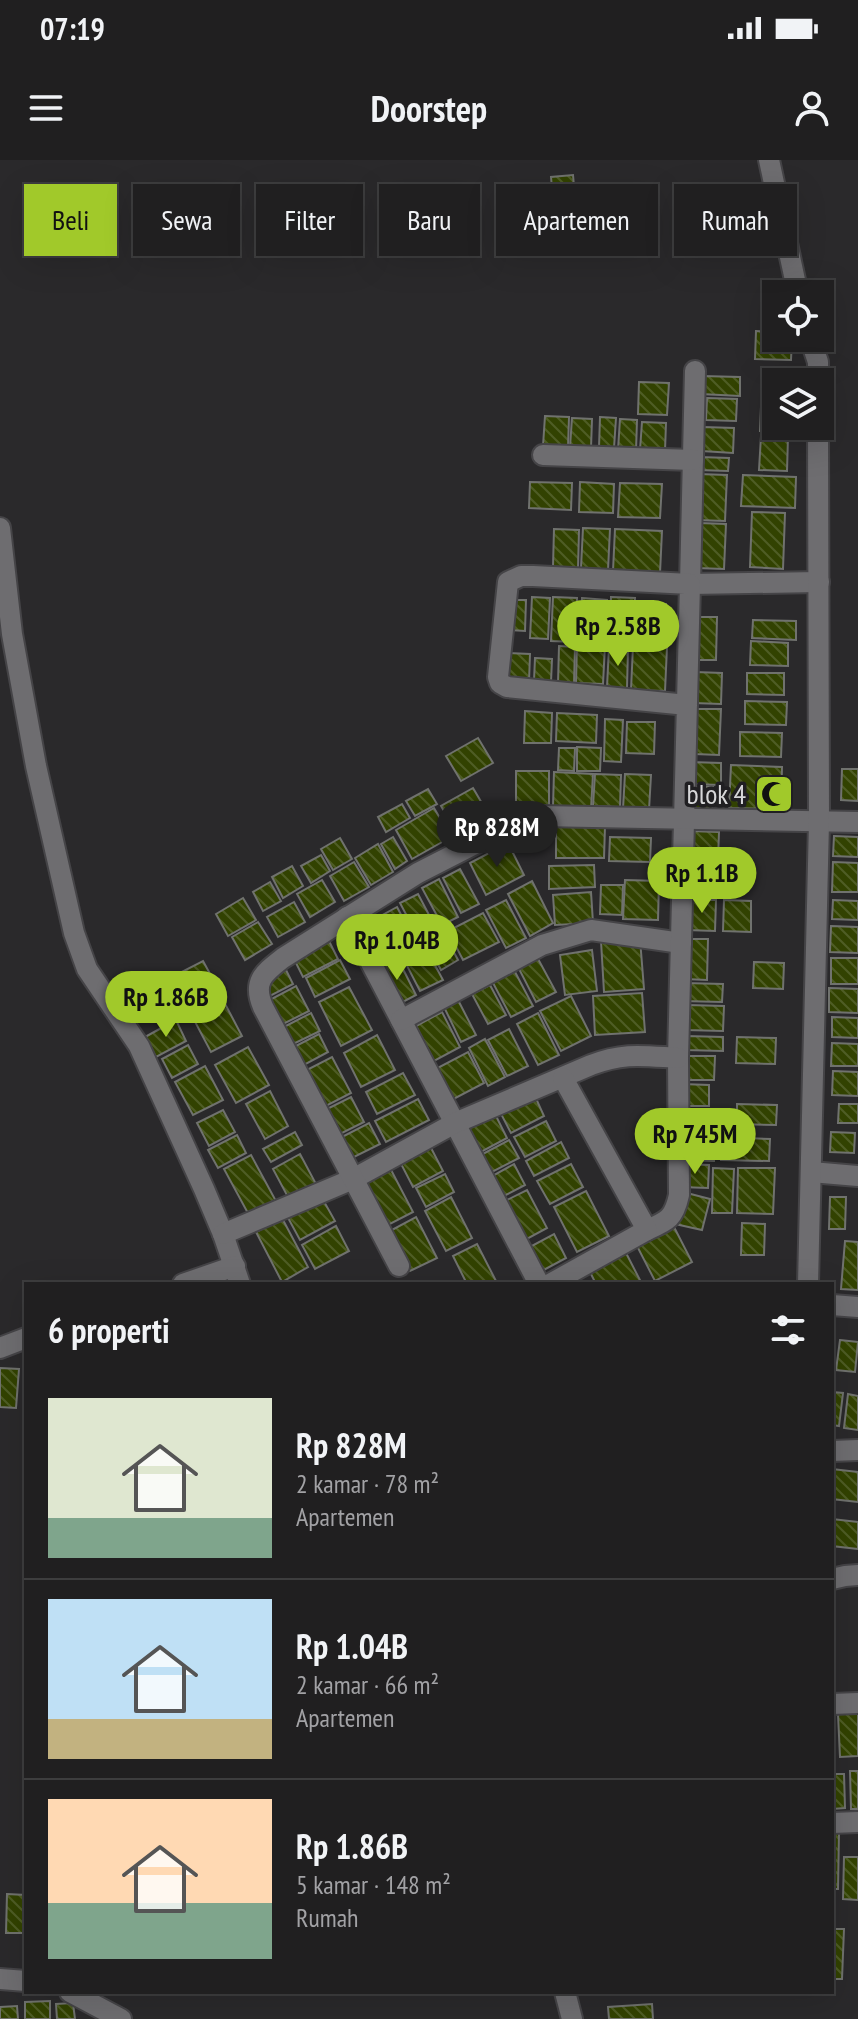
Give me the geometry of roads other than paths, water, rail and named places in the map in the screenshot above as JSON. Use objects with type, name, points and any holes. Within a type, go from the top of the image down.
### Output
[{"type":"street","points":[[769,160],[795,280]]},
{"type":"street","points":[[554,1282],[667,1221],[674,1213],[679,1195],[678,1058],[695,371]]},
{"type":"street","points":[[808,1282],[819,822],[818,440]]},
{"type":"street","points":[[543,455],[693,460]]},
{"type":"street","points":[[0,528],[12,634],[36,766],[74,933],[87,969],[139,1046],[223,1234],[237,1275],[195,1282]]},
{"type":"street","points":[[687,705],[507,687],[500,683],[498,677],[507,584],[521,576],[690,584],[819,582]]},
{"type":"street","points":[[399,1266],[263,1007],[258,986],[265,972],[418,873],[510,826],[540,816],[858,822]]},
{"type":"street","points":[[347,917],[538,1282]]},
{"type":"street","points":[[401,1020],[542,945],[591,930],[681,943]]},
{"type":"street","points":[[223,1234],[353,1179],[455,1123],[612,1057],[678,1058]]},
{"type":"street","points":[[563,1078],[647,1230]]},
{"type":"street","points":[[811,1172],[858,1176]]},
{"type":"street","points":[[834,1305],[858,1307]]},
{"type":"street","points":[[0,1348],[24,1339]]},
{"type":"street","points":[[834,1451],[858,1450]]},
{"type":"street","points":[[834,1579],[858,1575]]},
{"type":"street","points":[[834,1704],[858,1703]]},
{"type":"street","points":[[834,1823],[858,1822]]},
{"type":"street","points":[[0,1979],[24,1981]]},
{"type":"street","points":[[74,1994],[121,2019]]},
{"type":"street","points":[[566,1994],[572,2019]]},
{"type":"place","name":"blok 4","points":[[774,794]]}]
